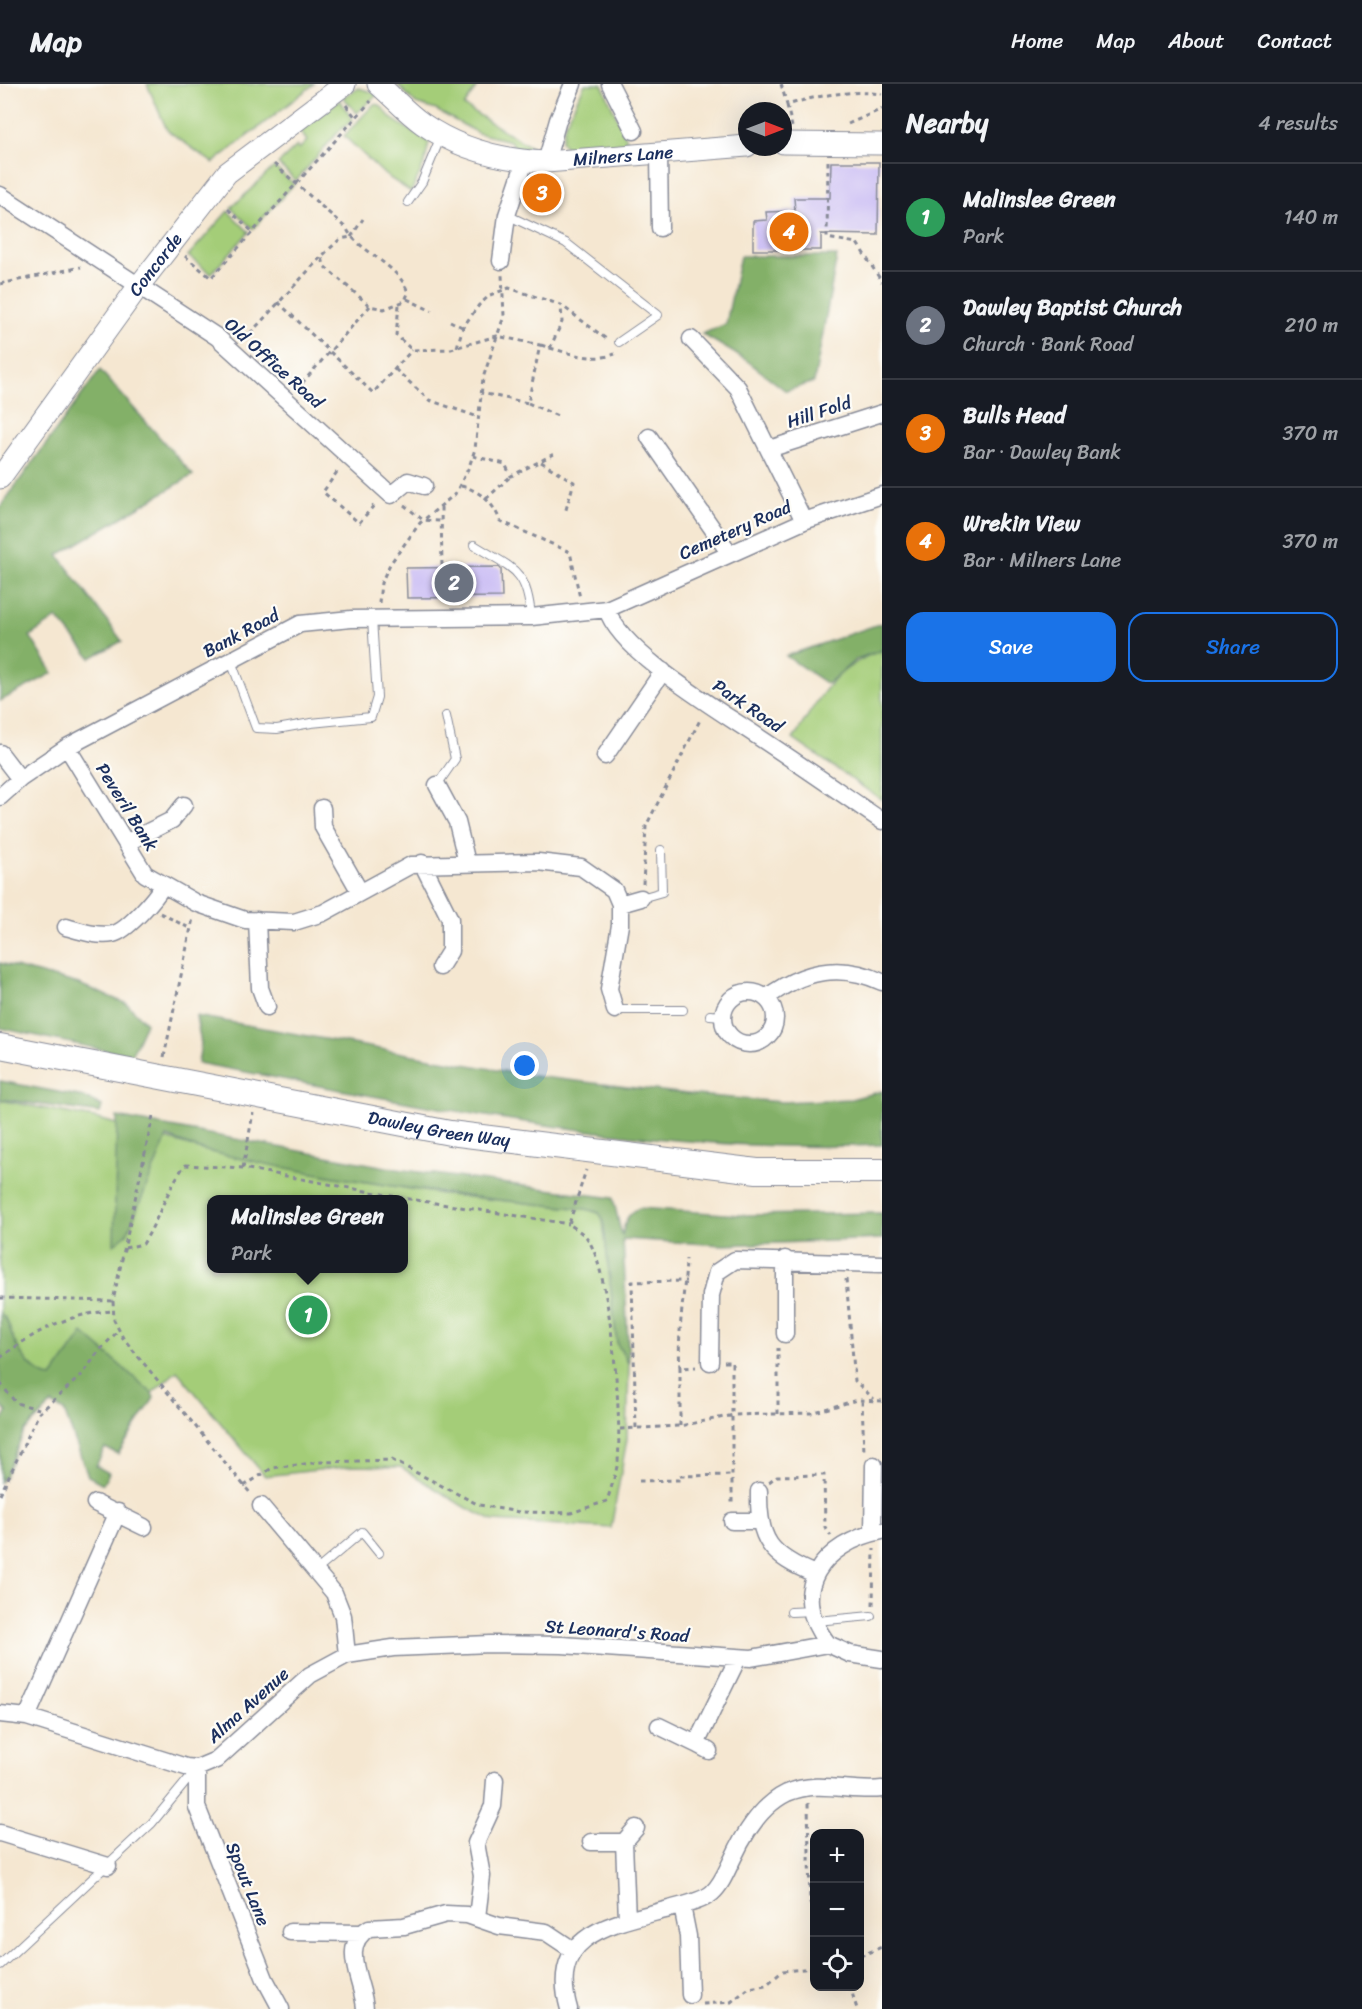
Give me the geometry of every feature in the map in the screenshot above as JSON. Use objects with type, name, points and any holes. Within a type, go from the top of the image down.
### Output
[{"type":"main road","name":"Dawley Green Way","points":[[0,1046],[450,1133],[757,1171],[882,1171]]},
{"type":"street","points":[[501,261],[507,215],[558,120],[573,84]]},
{"type":"street","points":[[610,84],[633,131]]},
{"type":"street","name":"Milners Lane","points":[[375,91],[423,124],[482,153],[536,162],[738,147]]},
{"type":"street","name":"Concorde","points":[[0,478],[138,287],[227,173],[343,92]]},
{"type":"street","points":[[792,143],[882,144]]},
{"type":"street","points":[[659,152],[660,228]]},
{"type":"street","name":"Old Office Road","points":[[0,195],[138,287],[217,336],[286,400],[383,499]]},
{"type":"street","points":[[691,339],[738,388],[804,521]]},
{"type":"street","name":"Hill Fold","points":[[769,449],[882,412]]},
{"type":"street","points":[[649,437],[730,554]]},
{"type":"street","points":[[383,499],[408,481],[424,486]]},
{"type":"street","name":"Cemetery Road","points":[[607,609],[804,521],[882,495]]},
{"type":"street","name":"Bank Road","points":[[0,797],[20,779],[67,747],[300,624],[375,619],[531,616],[607,609]]},
{"type":"street","name":"Park Road","points":[[607,609],[609,618],[622,634],[663,671],[882,821]]},
{"type":"street","points":[[605,756],[663,671]]},
{"type":"street","name":"Peveril Bank","points":[[67,747],[145,874],[196,903],[245,920],[294,922],[323,913],[411,864],[422,863],[538,862],[581,867],[614,890],[620,904]]},
{"type":"street","points":[[0,753],[20,779]]},
{"type":"street","points":[[437,785],[457,822],[467,863]]},
{"type":"street","points":[[126,843],[172,820],[184,806]]},
{"type":"street","points":[[322,808],[323,827],[360,892]]},
{"type":"street","points":[[422,863],[450,919],[450,951],[440,967]]},
{"type":"street","points":[[66,927],[110,935],[118,932],[147,907],[163,885]]},
{"type":"street","points":[[615,1010],[609,989],[620,925],[620,904],[640,898]]},
{"type":"street","points":[[257,920],[260,988],[267,1007]]},
{"type":"street","points":[[766,998],[782,986],[806,974],[830,970],[865,974],[882,982]]},
{"type":"street","points":[[751,992],[766,998],[771,1005],[775,1023],[772,1031],[758,1043],[749,1045],[732,1039],[716,1016],[735,996],[751,992]]},
{"type":"street","points":[[785,1259],[785,1334]]},
{"type":"street","points":[[710,1362],[711,1295],[717,1272],[735,1260],[785,1259],[844,1265],[882,1264]]},
{"type":"street","points":[[874,1465],[878,1532],[840,1547],[819,1564],[809,1596],[818,1631],[828,1644],[850,1654],[882,1659]]},
{"type":"street","points":[[759,1491],[760,1521],[764,1536],[775,1553],[792,1565],[815,1574]]},
{"type":"street","points":[[95,1503],[118,1512],[144,1527]]},
{"type":"street","points":[[261,1506],[317,1570],[339,1603],[345,1624],[347,1655]]},
{"type":"street","points":[[27,1717],[118,1512]]},
{"type":"street","points":[[732,1521],[760,1521]]},
{"type":"street","name":"St Leonard's Road","points":[[347,1655],[393,1648],[490,1644],[562,1645],[751,1659],[828,1644]]},
{"type":"street","name":"Alma Avenue","points":[[197,1768],[216,1760],[310,1675],[347,1655]]},
{"type":"street","points":[[659,1726],[702,1748],[738,1658]]},
{"type":"street","points":[[0,1714],[27,1717],[179,1766],[197,1768]]},
{"type":"street","name":"Spout Lane","points":[[197,1768],[197,1807],[265,1979],[281,2009]]},
{"type":"street","points":[[477,1917],[482,1876],[476,1843],[493,1806],[495,1780]]},
{"type":"street","points":[[569,2009],[563,1978],[573,1950],[590,1936],[627,1920],[682,1906],[707,1896],[717,1888],[740,1843],[772,1802],[788,1793],[807,1787],[882,1790]]},
{"type":"street","points":[[627,1920],[624,1842],[636,1828]]},
{"type":"street","points":[[0,1833],[108,1866]]},
{"type":"street","points":[[591,1842],[624,1842]]},
{"type":"street","points":[[682,1906],[688,1936],[695,2000]]},
{"type":"street","points":[[365,2009],[363,1991],[353,1963],[354,1950],[362,1933],[369,1928],[404,1926],[446,1914],[477,1917],[499,1926],[546,1932],[573,1950]]},
{"type":"street","points":[[290,1932],[362,1933]]},
{"type":"lane","points":[[408,202],[422,182],[442,135]]},
{"type":"lane","points":[[507,215],[566,243],[658,315],[617,343]]},
{"type":"lane","points":[[474,545],[519,573],[529,590],[531,616]]},
{"type":"lane","points":[[231,661],[256,728],[277,729],[371,717],[377,697],[375,619]]},
{"type":"lane","points":[[437,785],[455,759],[446,716]]},
{"type":"lane","points":[[640,898],[662,892],[661,850]]},
{"type":"lane","points":[[615,1010],[683,1010]]},
{"type":"lane","points":[[317,1570],[362,1532],[379,1553]]},
{"type":"lane","points":[[791,1612],[814,1616],[871,1616]]},
{"type":"lane","points":[[0,1965],[152,1823],[197,1768]]},
{"type":"path","points":[[781,84],[787,105],[813,97],[851,90],[882,94]]},
{"type":"path","points":[[185,256],[211,278],[356,118],[375,91]]},
{"type":"path","points":[[343,92],[356,118]]},
{"type":"path","points":[[838,161],[828,161],[827,238],[857,243],[882,282]]},
{"type":"path","points":[[274,164],[353,232]]},
{"type":"path","points":[[228,209],[253,232]]},
{"type":"path","points":[[351,237],[363,219]]},
{"type":"path","points":[[322,256],[324,266],[370,306],[384,309],[399,305],[407,299],[408,293],[402,280],[366,247],[351,237],[347,229]]},
{"type":"path","points":[[233,351],[322,256],[340,239],[351,237]]},
{"type":"path","points":[[375,619],[381,583],[390,564],[423,520],[441,507],[461,486],[472,456],[481,393],[504,316],[501,261]]},
{"type":"path","points":[[0,284],[103,262]]},
{"type":"path","points":[[457,347],[463,327],[484,300],[502,290],[516,288],[561,305],[591,330],[617,343]]},
{"type":"path","points":[[407,299],[432,311]]},
{"type":"path","points":[[278,302],[373,393],[412,350]]},
{"type":"path","points":[[399,305],[396,335],[412,350],[438,351],[497,336],[585,358],[604,358],[618,353]]},
{"type":"path","points":[[550,348],[562,322],[561,305]]},
{"type":"path","points":[[286,400],[370,306]]},
{"type":"path","points":[[450,321],[463,327]]},
{"type":"path","points":[[528,404],[540,345]]},
{"type":"path","points":[[395,369],[429,400],[478,417]]},
{"type":"path","points":[[481,393],[528,404],[560,417]]},
{"type":"path","points":[[486,500],[511,476],[555,453]]},
{"type":"path","points":[[472,456],[505,464],[511,476]]},
{"type":"path","points":[[541,462],[574,482],[566,513]]},
{"type":"path","points":[[337,472],[323,492],[359,523],[383,499],[423,520],[441,521]]},
{"type":"path","points":[[461,486],[472,489],[495,507],[500,521],[570,552],[578,581],[582,611]]},
{"type":"path","points":[[441,507],[442,568]]},
{"type":"path","points":[[640,898],[646,826],[709,703]]},
{"type":"path","points":[[164,1057],[196,903]]},
{"type":"path","points":[[147,907],[191,929]]},
{"type":"path","points":[[243,1168],[253,1113]]},
{"type":"path","points":[[153,1116],[112,1311],[119,1330],[261,1506]]},
{"type":"path","points":[[125,1248],[143,1244],[155,1224],[171,1184],[185,1165],[243,1168],[387,1195]]},
{"type":"path","points":[[569,1224],[586,1168]]},
{"type":"path","points":[[244,1486],[272,1468],[321,1462],[392,1460],[479,1504],[519,1512],[571,1513],[607,1501],[618,1464],[620,1429],[614,1356],[598,1263],[587,1238],[569,1224],[408,1199]]},
{"type":"path","points":[[680,1426],[678,1345],[683,1328],[682,1304],[686,1281],[686,1259]]},
{"type":"path","points":[[844,1265],[855,1381],[875,1401]]},
{"type":"path","points":[[636,1428],[632,1282],[686,1281]]},
{"type":"path","points":[[0,1298],[113,1301]]},
{"type":"path","points":[[0,1358],[36,1333],[75,1315],[112,1311]]},
{"type":"path","points":[[0,1495],[43,1410],[83,1374],[98,1352],[119,1330]]},
{"type":"path","points":[[778,1414],[778,1341],[785,1334]]},
{"type":"path","points":[[680,1368],[705,1367],[710,1362],[732,1362],[734,1415],[732,1521]]},
{"type":"path","points":[[0,1383],[16,1403],[43,1410]]},
{"type":"path","points":[[620,1429],[680,1426],[734,1415],[811,1413],[862,1400],[882,1401]]},
{"type":"path","points":[[862,1400],[864,1459],[874,1465]]},
{"type":"path","points":[[639,1481],[680,1480],[680,1476],[733,1475]]},
{"type":"path","points":[[759,1491],[777,1476],[824,1475],[825,1527],[840,1547]]},
{"type":"path","points":[[871,1616],[878,1532]]},
{"type":"path","points":[[874,1581],[882,1581]]},
{"type":"path","points":[[807,1787],[810,1903]]},
{"type":"path","points":[[864,1954],[882,1947]]},
{"type":"path","points":[[695,2000],[731,2002],[749,1988],[766,1985],[783,1971],[810,1968]]},
{"type":"path","points":[[852,1991],[857,2009]]},
{"type":"green space","points":[[147,84],[314,84],[213,163],[167,130]]},
{"type":"green space","points":[[397,84],[479,84],[464,106],[531,147],[528,150],[515,148],[510,141],[478,133],[436,110],[416,104]]},
{"type":"green space","points":[[585,84],[602,84],[631,149],[569,151],[561,142],[565,124]]},
{"type":"green space","points":[[359,88],[378,94],[357,113],[343,97]]},
{"type":"green space","points":[[340,100],[353,120],[339,131],[296,181],[278,164],[297,146],[299,149],[307,141],[300,131]]},
{"type":"green space","points":[[374,104],[380,105],[392,119],[429,142],[425,162],[411,192],[385,175],[344,136]]},
{"type":"green space","points":[[274,167],[294,184],[253,229],[231,208]]},
{"type":"green space","points":[[228,211],[249,232],[211,274],[188,256]]},
{"type":"green space","points":[[740,256],[837,256],[814,382],[786,391],[746,360],[702,334],[726,324]]},
{"type":"green space","points":[[100,370],[193,475],[58,555],[122,641],[91,658],[57,618],[30,636],[53,673],[0,701],[0,507]]},
{"type":"green space","points":[[882,623],[882,650],[857,659],[827,684],[786,656]]},
{"type":"green space","points":[[882,650],[882,800],[793,739],[820,697],[839,675],[865,657]]},
{"type":"green space","points":[[0,963],[79,984],[127,1004],[146,1023],[131,1056],[0,1028]]},
{"type":"green space","points":[[196,1016],[525,1075],[696,1095],[782,1102],[851,1099],[882,1091],[882,1145],[796,1146],[710,1143],[624,1135],[538,1124],[367,1095],[198,1063],[201,1044]]},
{"type":"green space","points":[[0,1081],[84,1097],[102,1106],[100,1113],[0,1099]]},
{"type":"green space","points":[[0,1100],[99,1119],[203,1150],[335,1177],[448,1195],[586,1209],[599,1213],[603,1219],[617,1344],[629,1364],[627,1439],[611,1528],[493,1521],[461,1505],[401,1467],[354,1466],[265,1476],[177,1371],[152,1393],[83,1334],[52,1378],[40,1373],[23,1356],[0,1313]]},
{"type":"green space","points":[[117,1117],[397,1169],[613,1198],[622,1236],[626,1220],[639,1208],[740,1215],[882,1213],[882,1239],[724,1245],[623,1239],[629,1364],[617,1344],[603,1219],[599,1213],[586,1209],[490,1199],[300,1171],[206,1151],[167,1137],[127,1234],[114,1244]]},
{"type":"green space","points":[[0,1313],[7,1321],[23,1356],[40,1373],[52,1377],[83,1333],[152,1393],[154,1398],[118,1454],[105,1448],[96,1466],[109,1473],[103,1484],[88,1476],[64,1411],[52,1404],[24,1432],[5,1476],[0,1482],[0,1425],[7,1412],[0,1404]]},
{"type":"building","points":[[831,162],[879,162],[878,235],[821,234],[821,250],[753,250],[753,221],[767,220],[766,212],[795,211],[794,198],[830,198]]},
{"type":"building","points":[[499,567],[502,597],[407,598],[406,568]]},
{"type":"place","name":"Bulls Head","points":[[542,193]]},
{"type":"place","name":"Wrekin View","points":[[789,232]]},
{"type":"place","name":"Dawley Baptist Church","points":[[454,583]]},
{"type":"place","name":"Malinslee Green","points":[[308,1315]]}]
